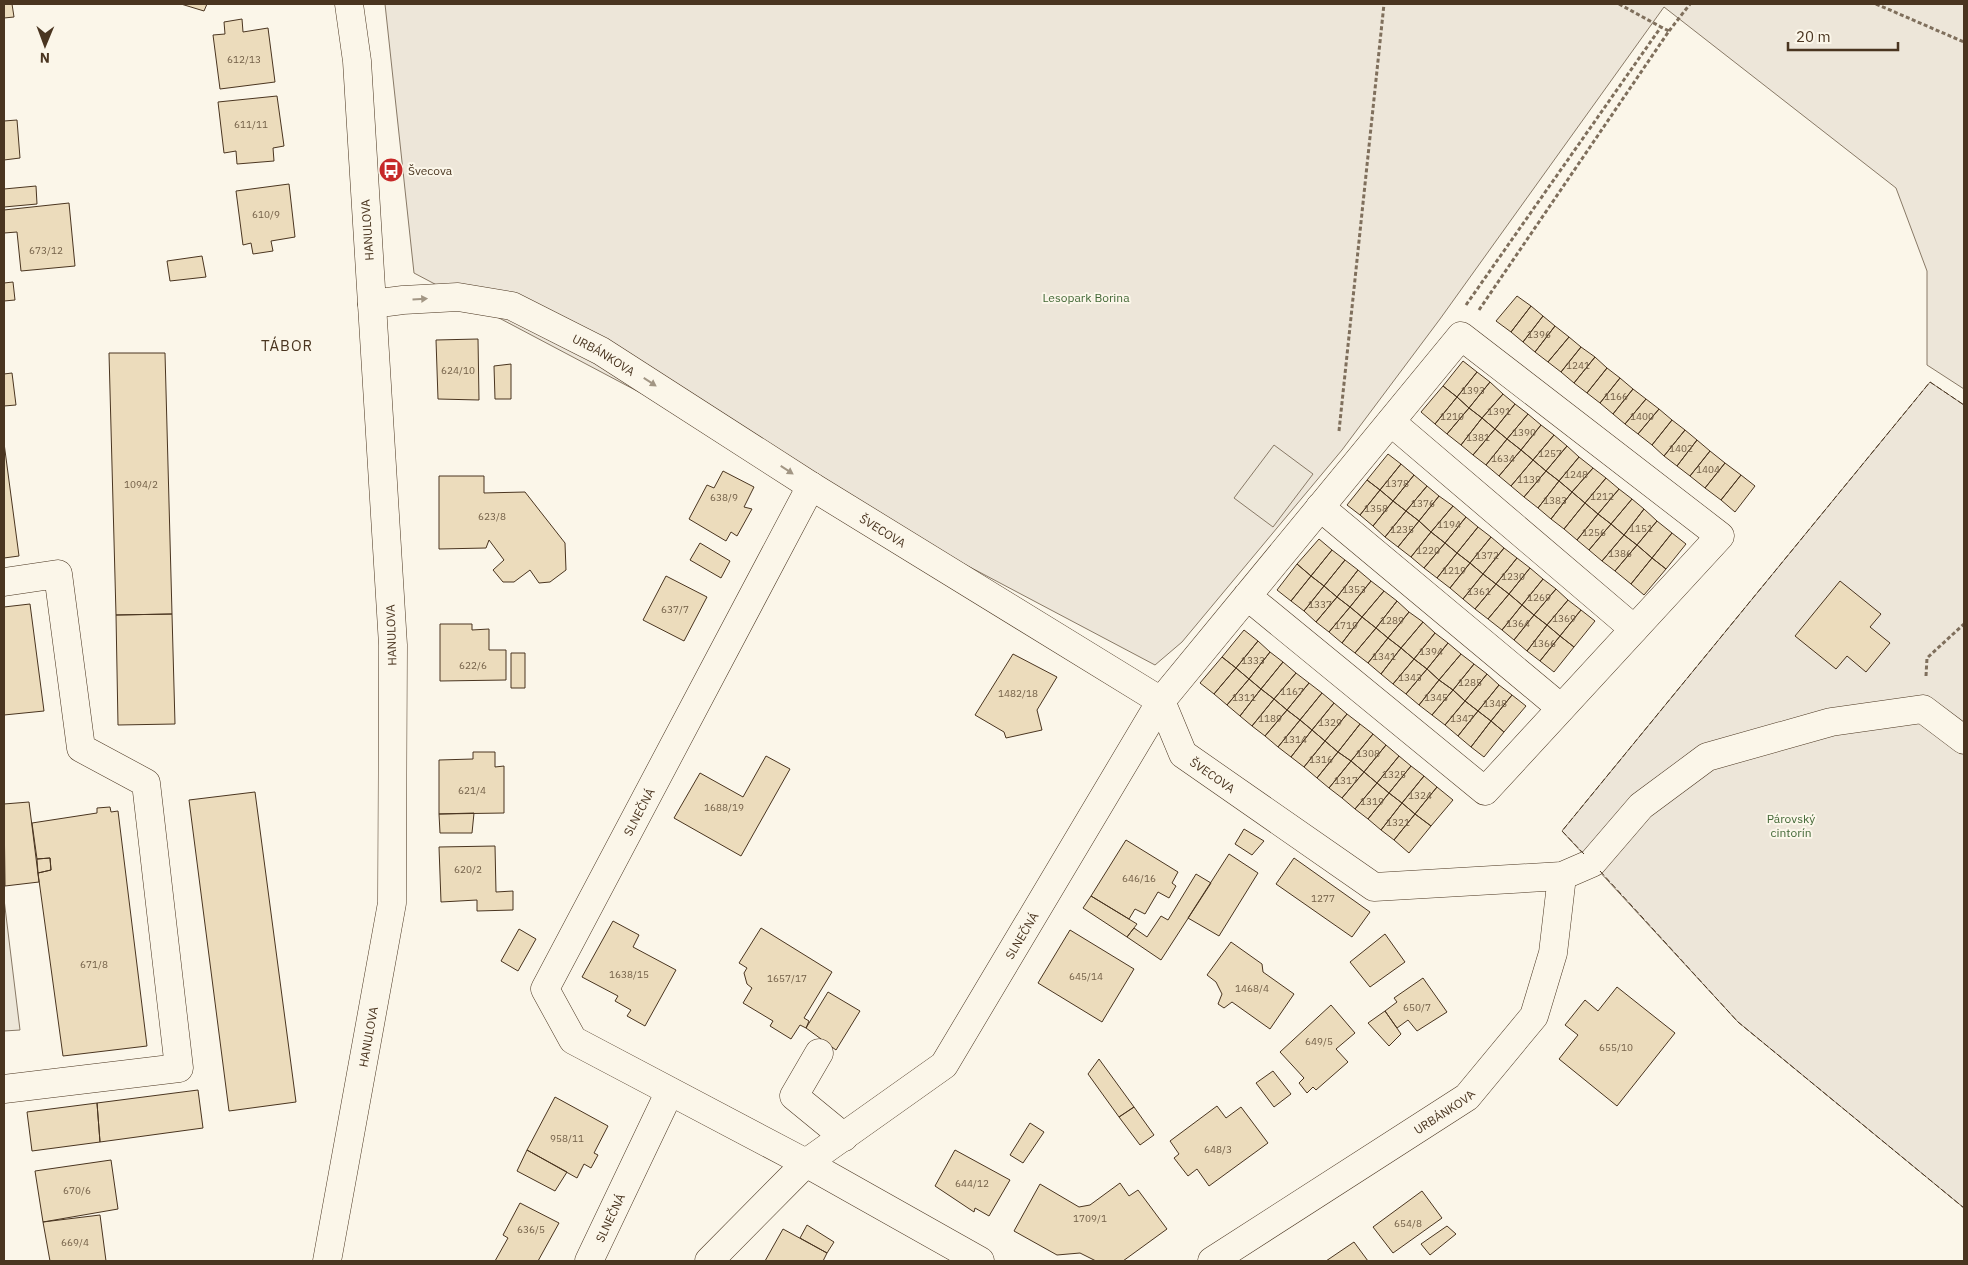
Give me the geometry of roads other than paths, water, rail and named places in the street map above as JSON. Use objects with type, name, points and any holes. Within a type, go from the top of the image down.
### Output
[{"type":"street","name":"HANULOVA","points":[[327,1261],[392,903],[393,645],[357,61],[349,4]]},
{"type":"street","name":"URBÁNKOVA","points":[[372,304],[458,297],[512,306],[601,351],[812,486]]},
{"type":"street","name":"SLNEČNÁ","points":[[708,1261],[806,1163],[944,1064],[1161,702],[1461,336],[1720,536],[1634,629]]},
{"type":"street","points":[[1247,596],[1485,791],[1634,629],[1391,422]]},
{"type":"street","name":"ŠVECOVA","points":[[812,486],[1161,702],[1183,754],[1374,887],[1562,876]]},
{"type":"street","name":"SLNEČNÁ","points":[[812,486],[544,989],[573,1040],[669,1093],[806,1163],[980,1261]]},
{"type":"street","points":[[1320,508],[1561,708]]},
{"type":"street","points":[[4,582],[58,574],[81,748],[146,783],[178,1068],[4,1089]]},
{"type":"street","points":[[1562,876],[1592,863],[1641,806],[1707,757],[1830,722],[1923,709],[1964,740]]},
{"type":"street","name":"URBÁNKOVA","points":[[1212,1261],[1467,1097],[1534,1016],[1553,953],[1562,876]]},
{"type":"street","points":[[819,1053],[794,1096],[844,1136]]},
{"type":"street","name":"SLNEČNÁ","points":[[589,1261],[669,1093]]},
{"type":"place","name":"Švecova","points":[[391,170]]},
{"type":"district","name":"TÁBOR","points":[[287,345]]},
{"type":"park label","name":"Lesopark Borina","points":[[1086,297]]},
{"type":"park label","name":"Párovský cintorín","points":[[1791,825]]}]
